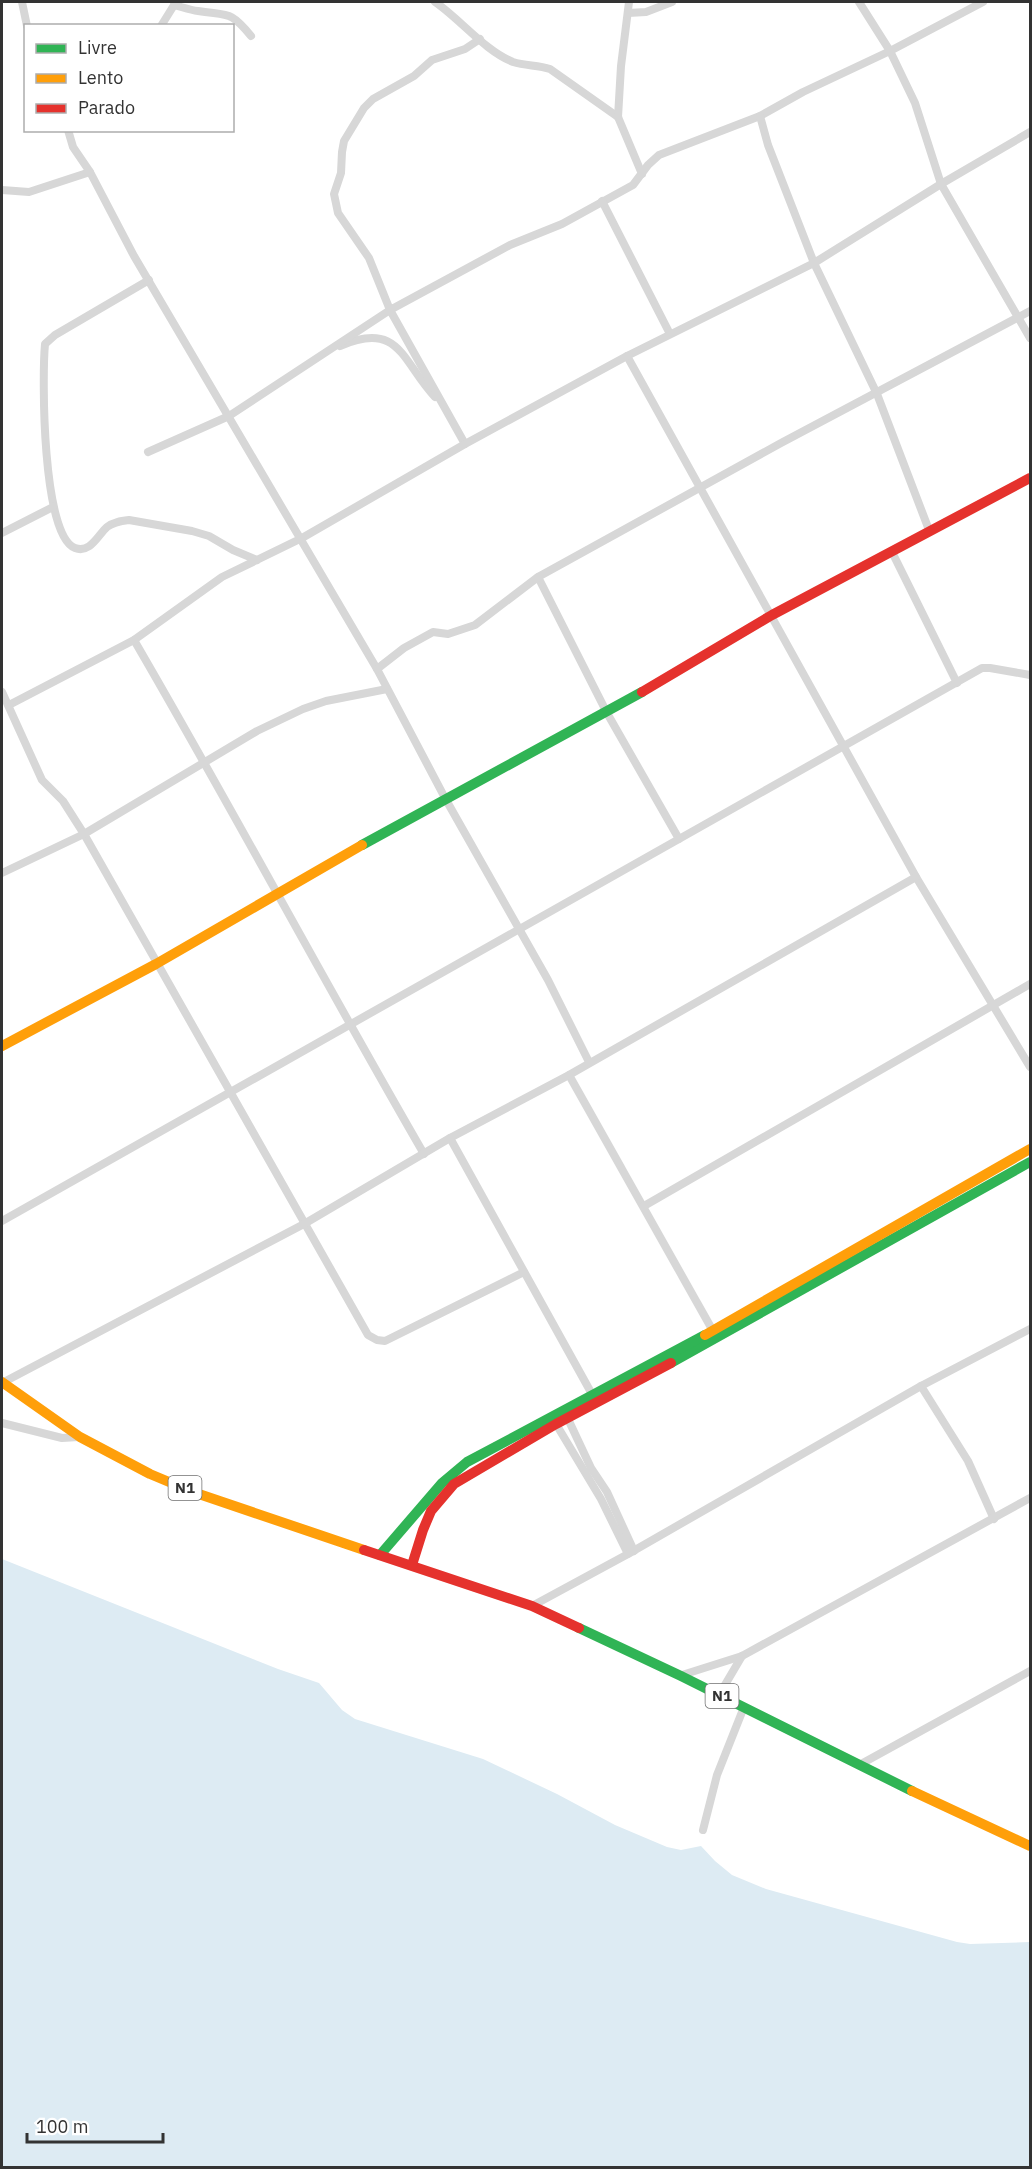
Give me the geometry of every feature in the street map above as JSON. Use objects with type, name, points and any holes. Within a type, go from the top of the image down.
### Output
[{"type":"main road","points":[[2,1046],[156,964],[445,798],[607,713],[772,615],[1030,478]]},
{"type":"main road","points":[[384,1556],[431,1492],[454,1470],[713,1331],[1030,1149]]},
{"type":"main road","points":[[409,1564],[426,1519],[441,1496],[454,1484],[556,1424],[717,1339],[1030,1162]]},
{"type":"main road","name":"N1","points":[[2,1383],[80,1437],[150,1474],[193,1492],[532,1606],[1030,1846]]},
{"type":"street","points":[[22,2],[27,24]]},
{"type":"street","points":[[435,2],[511,61],[530,67],[542,66],[550,69],[618,117]]},
{"type":"street","points":[[629,2],[621,66],[618,117],[642,174]]},
{"type":"street","points":[[628,13],[646,12],[672,2]]},
{"type":"street","points":[[859,2],[890,51],[915,103],[941,184],[1020,316],[1030,338]]},
{"type":"street","points":[[148,452],[229,416],[390,310],[510,245],[562,224],[633,185],[659,155],[760,116],[983,2]]},
{"type":"street","points":[[162,24],[175,3],[199,11],[224,13],[231,16],[239,21],[251,36]]},
{"type":"street","points":[[465,444],[390,310],[369,258],[338,213],[334,194],[341,173],[344,141],[356,118],[369,102],[414,76],[432,60],[465,49],[480,39]]},
{"type":"street","points":[[760,116],[768,145],[814,263],[877,394],[929,530]]},
{"type":"street","points":[[69,132],[73,147],[90,172],[149,280],[377,669],[445,798],[520,928],[589,1062]]},
{"type":"street","points":[[9,705],[134,640],[222,577],[302,538],[465,444],[627,356],[814,263],[1030,132]]},
{"type":"street","points":[[2,190],[29,192],[90,172]]},
{"type":"street","points":[[2,198],[21,192]]},
{"type":"street","points":[[602,201],[670,334]]},
{"type":"street","points":[[149,280],[48,340],[45,344],[45,449],[53,507],[64,535],[69,544],[75,548],[91,546],[108,526],[129,520],[210,536],[257,560]]},
{"type":"street","points":[[377,669],[404,648],[433,632],[448,634],[475,625],[538,577],[1030,311]]},
{"type":"street","points":[[325,352],[368,338],[384,339],[397,346],[429,391],[444,407]]},
{"type":"street","points":[[627,356],[916,877],[1030,1067]]},
{"type":"street","points":[[2,533],[53,507]]},
{"type":"street","points":[[892,552],[957,683]]},
{"type":"street","points":[[538,577],[607,713],[679,839]]},
{"type":"street","points":[[134,640],[206,762],[349,1024],[424,1154]]},
{"type":"street","points":[[2,1221],[982,668],[1030,675]]},
{"type":"street","points":[[2,873],[84,834],[257,731],[303,709],[326,701],[387,689]]},
{"type":"street","points":[[2,696],[9,705],[42,780],[63,801],[84,834],[368,1335],[385,1341],[524,1272]]},
{"type":"street","points":[[2,1383],[304,1224],[450,1138],[569,1075],[916,877]]},
{"type":"street","points":[[644,1206],[1030,984]]},
{"type":"street","points":[[569,1075],[713,1331]]},
{"type":"street","points":[[450,1138],[593,1396]]},
{"type":"street","points":[[532,1606],[921,1386],[1029,1333]]},
{"type":"street","points":[[921,1386],[968,1461],[994,1519]]},
{"type":"street","points":[[568,1419],[631,1552]]},
{"type":"street","points":[[2,1423],[62,1438],[80,1437]]},
{"type":"street","points":[[556,1424],[596,1482]]},
{"type":"street","points":[[681,1676],[742,1656],[1030,1498]]},
{"type":"street","points":[[719,1695],[742,1656]]},
{"type":"street","points":[[861,1764],[1030,1671]]},
{"type":"street","points":[[703,1830],[717,1775],[744,1707]]},
{"type":"shaded area","points":[[2,1559],[278,1669],[319,1683],[342,1710],[355,1719],[483,1759],[615,1825],[667,1847],[681,1850],[701,1846],[732,1875],[766,1889],[957,1942],[970,1944],[1030,1942],[1030,2167],[2,2167]]},
{"type":"traffic: fast","points":[[362,845],[642,692]]},
{"type":"traffic: fast","points":[[671,1363],[1030,1162]]},
{"type":"traffic: fast","points":[[380,1555],[442,1483],[467,1462],[705,1335]]},
{"type":"traffic: fast","points":[[579,1628],[912,1791]]},
{"type":"traffic: slow","points":[[2,1046],[156,964],[362,845]]},
{"type":"traffic: slow","points":[[705,1335],[1030,1149]]},
{"type":"traffic: slow","points":[[2,1382],[80,1437],[150,1474],[193,1492],[364,1550]]},
{"type":"traffic: slow","points":[[912,1791],[1030,1846]]},
{"type":"traffic: jam","points":[[642,692],[772,615],[1030,478]]},
{"type":"traffic: jam","points":[[412,1565],[431,1511],[454,1484],[556,1424],[671,1363]]},
{"type":"traffic: jam","points":[[364,1550],[532,1606],[579,1628]]}]
